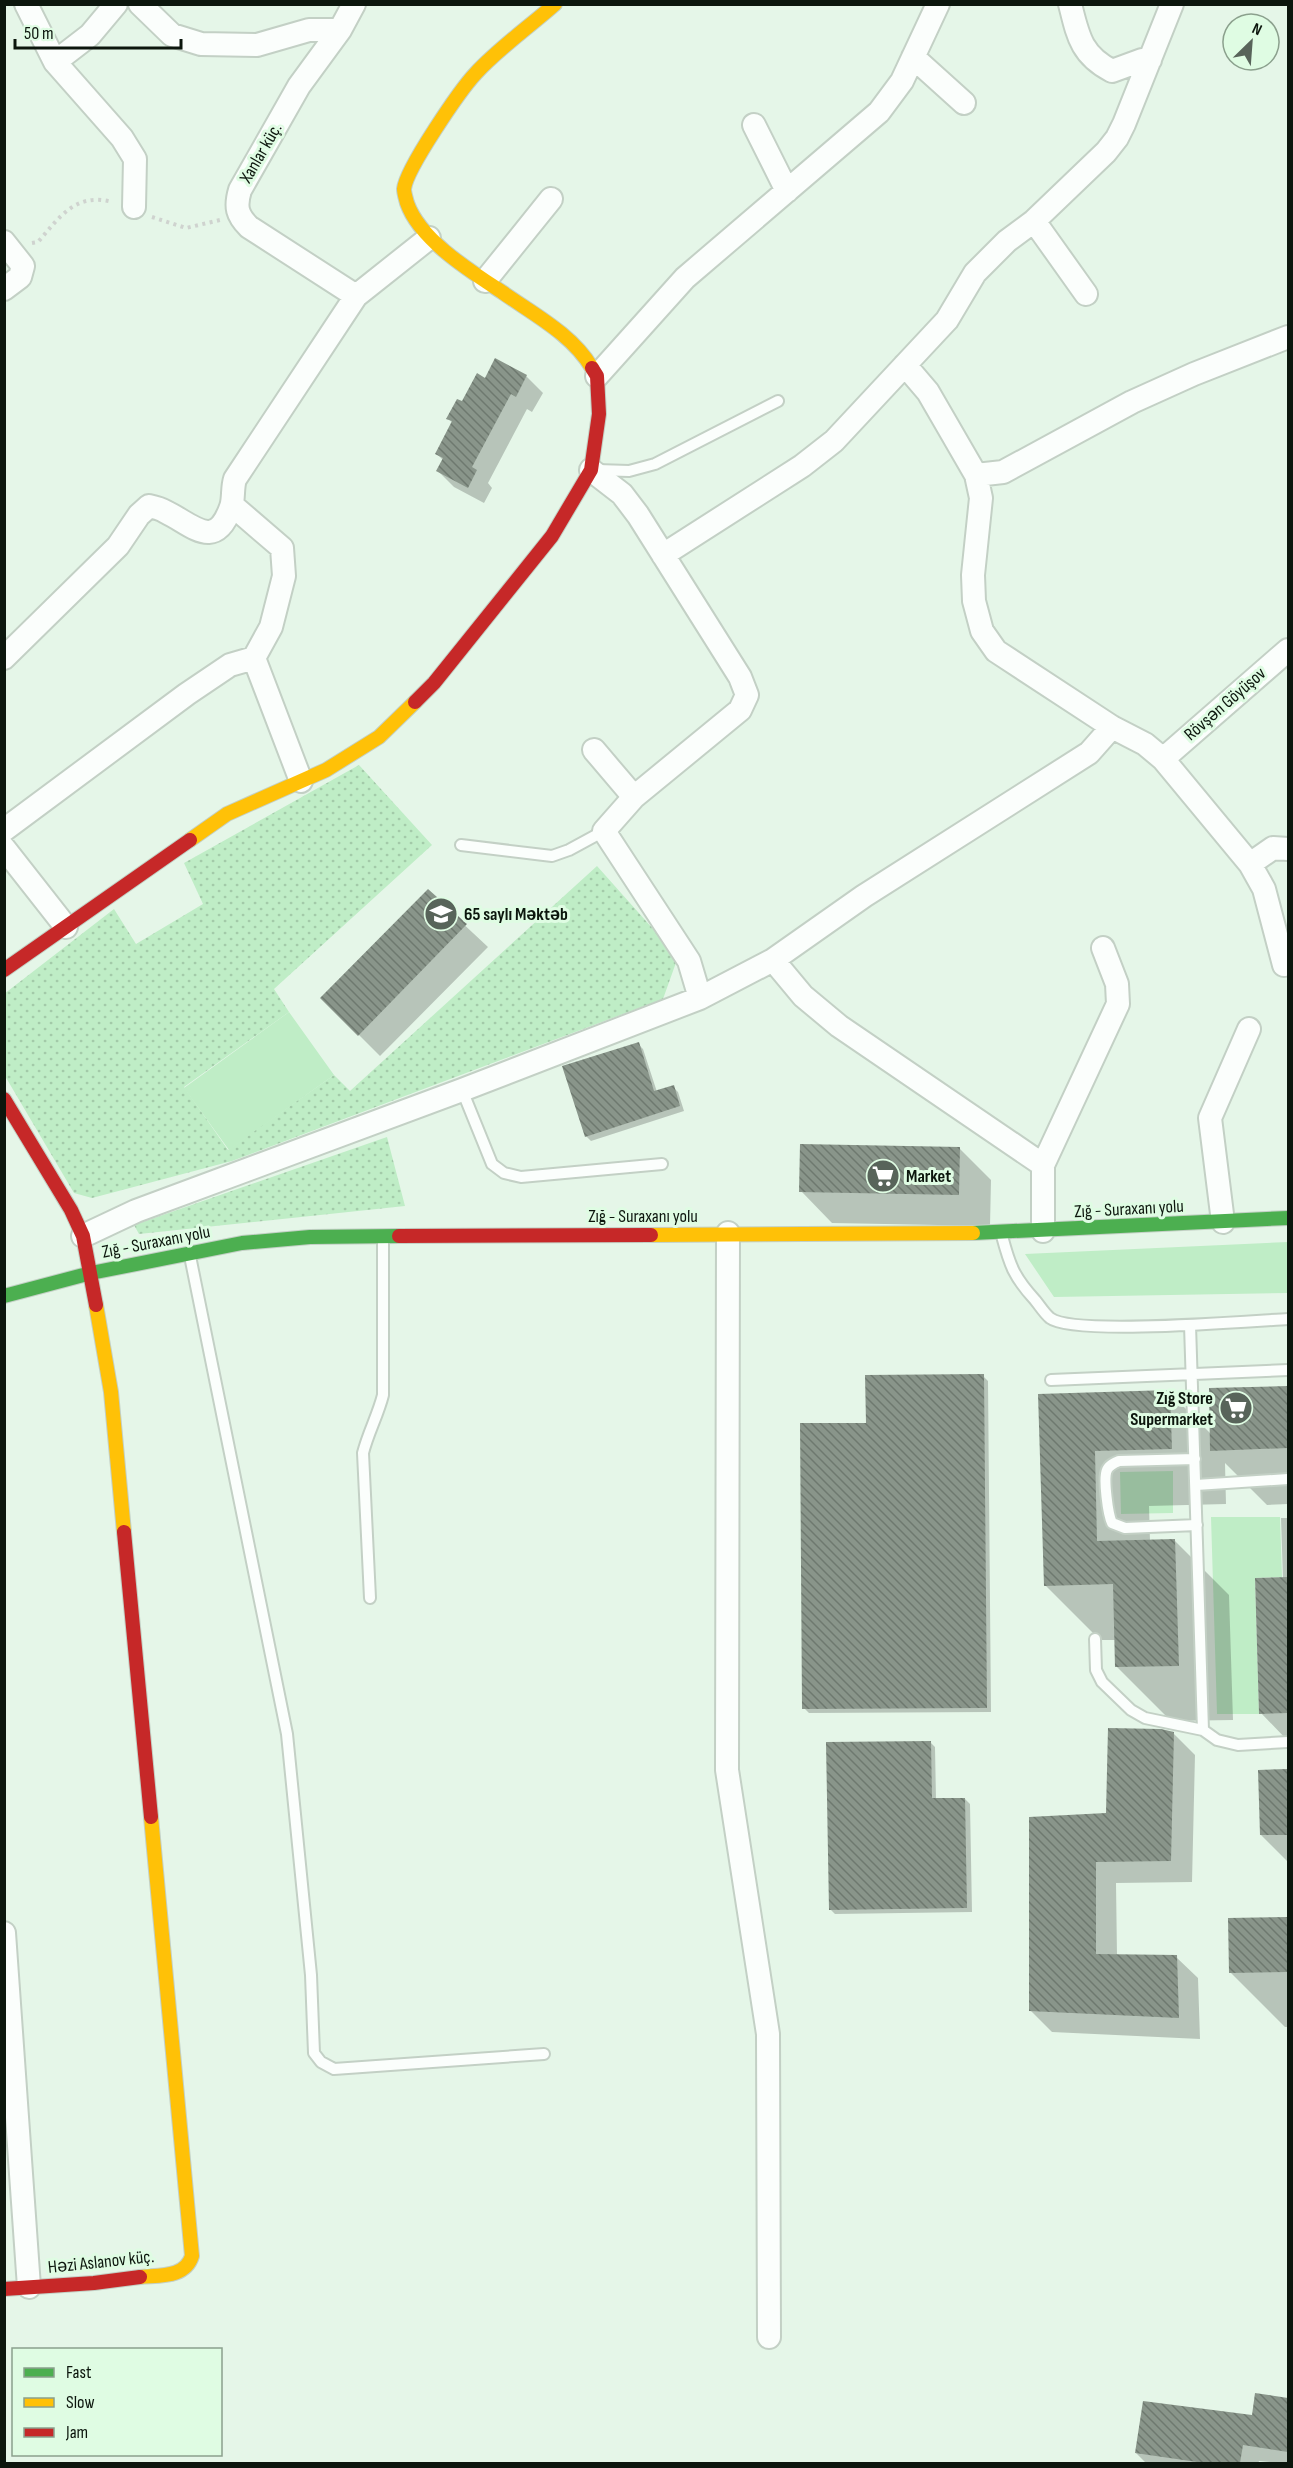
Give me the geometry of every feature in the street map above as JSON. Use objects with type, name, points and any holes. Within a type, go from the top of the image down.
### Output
[{"type":"street","points":[[26,4],[55,62],[123,138],[135,159],[135,207]]},
{"type":"street","points":[[55,62],[90,35],[116,4]]},
{"type":"street","points":[[140,4],[172,35],[201,44],[257,45],[309,30],[340,30]]},
{"type":"street","name":"Xanlar küç.","points":[[354,4],[340,30],[299,86],[240,190],[236,203],[238,216],[249,227],[356,296]]},
{"type":"street","points":[[4,970],[227,814],[326,770],[379,737],[434,683],[552,536],[591,470],[599,414],[597,376],[582,351],[559,332],[484,281],[429,238],[406,204],[404,190],[409,174],[453,102],[476,73],[555,4]]},
{"type":"street","points":[[597,376],[685,278],[879,112],[902,81],[938,4]]},
{"type":"street","points":[[1070,4],[1083,48],[1100,65],[1112,71],[1142,60],[1150,60]]},
{"type":"street","points":[[663,555],[810,460],[834,441],[947,320],[975,273],[1007,241],[1034,221],[1117,138],[1172,4]]},
{"type":"street","points":[[913,57],[964,103]]},
{"type":"street","points":[[754,125],[787,191]]},
{"type":"street","points":[[484,281],[551,199]]},
{"type":"street","points":[[1034,221],[1086,294]]},
{"type":"street","points":[[4,658],[118,546],[139,515],[149,506],[165,511],[199,532],[211,532],[220,525],[232,505],[235,479],[356,296],[374,284],[408,252],[429,238]]},
{"type":"street","points":[[4,242],[23,266],[20,277],[4,289]]},
{"type":"street","points":[[976,474],[1003,472],[1132,402],[1288,337]]},
{"type":"street","points":[[905,365],[928,392],[976,474],[981,498],[973,575],[974,601],[982,631],[996,651],[1112,727],[1144,744],[1162,759],[1250,864],[1264,889],[1284,965]]},
{"type":"street","points":[[591,470],[622,494],[639,515],[740,677],[747,695],[740,710],[634,797],[604,831],[688,961],[700,998]]},
{"type":"street","points":[[4,830],[196,688],[230,665],[254,658],[271,627],[279,596],[284,576],[282,548],[232,505]]},
{"type":"street","name":"Rövşən Göyüşov","points":[[1162,759],[1286,657]]},
{"type":"street","points":[[254,658],[301,781]]},
{"type":"street","points":[[82,1236],[136,1211],[462,1090],[700,998],[773,960],[864,896],[1089,753],[1112,727]]},
{"type":"street","points":[[594,750],[634,797]]},
{"type":"street","points":[[4,848],[66,927]]},
{"type":"street","points":[[1250,864],[1273,848],[1288,849]]},
{"type":"street","points":[[1043,1231],[1043,1165],[1118,1004],[1117,984],[1103,948]]},
{"type":"street","points":[[773,960],[803,996],[839,1026],[1043,1165]]},
{"type":"street","points":[[1224,1222],[1210,1118],[1249,1029]]},
{"type":"street","points":[[4,1099],[70,1210],[82,1236],[91,1273]]},
{"type":"street","name":"Zığ - Suraxanı yolu","points":[[4,1296],[91,1273],[189,1253],[242,1243],[310,1237],[1001,1233],[1288,1218]]},
{"type":"street","points":[[728,1233],[727,1770],[768,2034],[769,2337]]},
{"type":"street","name":"Həzi Aslanov küç.","points":[[4,2289],[94,2283],[180,2272],[189,2265],[192,2256],[111,1392],[91,1273]]},
{"type":"street","points":[[4,1933],[29,2287]]},
{"type":"lane","points":[[591,470],[629,471],[655,464],[778,401]]},
{"type":"lane","points":[[461,845],[552,856],[570,850],[604,831]]},
{"type":"lane","points":[[462,1090],[492,1164],[504,1173],[521,1177],[662,1164]]},
{"type":"lane","points":[[1001,1233],[1017,1280],[1051,1319],[1066,1324],[1086,1327],[1190,1325],[1288,1319]]},
{"type":"lane","points":[[370,1598],[363,1453],[383,1395],[382,1235]]},
{"type":"lane","points":[[189,1253],[287,1734],[310,1964],[314,2053],[321,2062],[334,2069],[544,2054]]},
{"type":"lane","points":[[1190,1325],[1203,1730]]},
{"type":"lane","points":[[1051,1380],[1288,1370]]},
{"type":"lane","points":[[1195,1459],[1119,1461],[1107,1469],[1106,1474],[1108,1516],[1112,1523],[1125,1528],[1197,1525]]},
{"type":"lane","points":[[1196,1485],[1288,1479]]},
{"type":"lane","points":[[1095,1639],[1096,1670],[1102,1682],[1131,1710],[1144,1718],[1203,1730],[1217,1740],[1238,1745],[1288,1742]]},
{"type":"green space","points":[[359,765],[432,845],[274,989],[289,1012],[184,1087],[228,1150],[334,1075],[350,1091],[597,866],[678,957],[663,999],[232,1161],[92,1198],[74,1193],[5,1076],[4,994],[114,909],[136,944],[203,904],[184,863]]},
{"type":"green space","points":[[289,1012],[334,1075],[229,1150],[184,1088]]},
{"type":"green space","points":[[387,1137],[405,1206],[139,1234],[134,1225]]},
{"type":"green space","points":[[1288,1242],[1288,1293],[1054,1297],[1025,1254]]},
{"type":"green space","points":[[1173,1471],[1173,1513],[1121,1514],[1120,1472]]},
{"type":"green space","points":[[1211,1517],[1280,1517],[1282,1577],[1255,1578],[1259,1714],[1217,1714]]},
{"type":"building","points":[[495,358],[527,375],[516,397],[511,394],[472,467],[477,470],[468,488],[436,471],[443,458],[435,454],[452,421],[446,419],[457,399],[462,401],[477,373],[485,378]]},
{"type":"building","points":[[428,889],[467,924],[358,1036],[320,998]]},
{"type":"building","points":[[639,1042],[654,1091],[674,1085],[680,1106],[585,1137],[562,1066]]},
{"type":"building","points":[[800,1144],[960,1147],[959,1195],[799,1192]]},
{"type":"building","points":[[984,1374],[987,1708],[802,1709],[800,1423],[866,1423],[865,1375]]},
{"type":"building","points":[[1288,1386],[1288,1448],[1210,1451],[1209,1388]]},
{"type":"building","points":[[1170,1390],[1172,1449],[1095,1451],[1097,1541],[1175,1539],[1179,1666],[1115,1667],[1113,1584],[1044,1586],[1038,1394]]},
{"type":"building","points":[[1288,1577],[1288,1713],[1259,1714],[1255,1578]]},
{"type":"building","points":[[1108,1728],[1161,1729],[1174,1732],[1171,1861],[1096,1862],[1096,1954],[1177,1955],[1179,2018],[1029,2011],[1029,1817],[1106,1813]]},
{"type":"building","points":[[931,1741],[932,1798],[965,1798],[967,1908],[829,1910],[826,1742]]},
{"type":"building","points":[[1288,1769],[1288,1835],[1260,1835],[1258,1770]]},
{"type":"building","points":[[1288,1917],[1288,1972],[1229,1973],[1228,1918]]},
{"type":"building","points":[[1255,2393],[1288,2398],[1288,2452],[1243,2445],[1240,2463],[1204,2463],[1135,2453],[1143,2401],[1252,2415]]},
{"type":"traffic: fast","points":[[973,1233],[1288,1218]]},
{"type":"traffic: fast","points":[[4,1296],[91,1273],[242,1243],[310,1237],[399,1236]]},
{"type":"traffic: slow","points":[[555,4],[494,55],[468,82],[423,148],[407,179],[404,191],[414,217],[434,242],[447,254],[563,335],[584,356],[592,368]]},
{"type":"traffic: slow","points":[[190,840],[227,814],[326,770],[379,737],[415,702]]},
{"type":"traffic: slow","points":[[651,1235],[973,1233]]},
{"type":"traffic: slow","points":[[96,1305],[111,1392],[124,1532]]},
{"type":"traffic: slow","points":[[140,2277],[178,2272],[189,2263],[192,2256],[151,1817]]},
{"type":"traffic: jam","points":[[415,702],[434,683],[552,536],[591,470],[599,414],[597,376],[592,368]]},
{"type":"traffic: jam","points":[[4,970],[190,840]]},
{"type":"traffic: jam","points":[[4,1099],[71,1210],[83,1236],[96,1305]]},
{"type":"traffic: jam","points":[[399,1236],[651,1235]]},
{"type":"traffic: jam","points":[[124,1532],[151,1817]]},
{"type":"traffic: jam","points":[[4,2289],[94,2283],[140,2277]]},
{"type":"place","name":"65 saylı Məktəb","points":[[441,914]]},
{"type":"place","name":"Market","points":[[883,1176]]},
{"type":"place","name":"Zığ Store Supermarket","points":[[1236,1408]]}]
